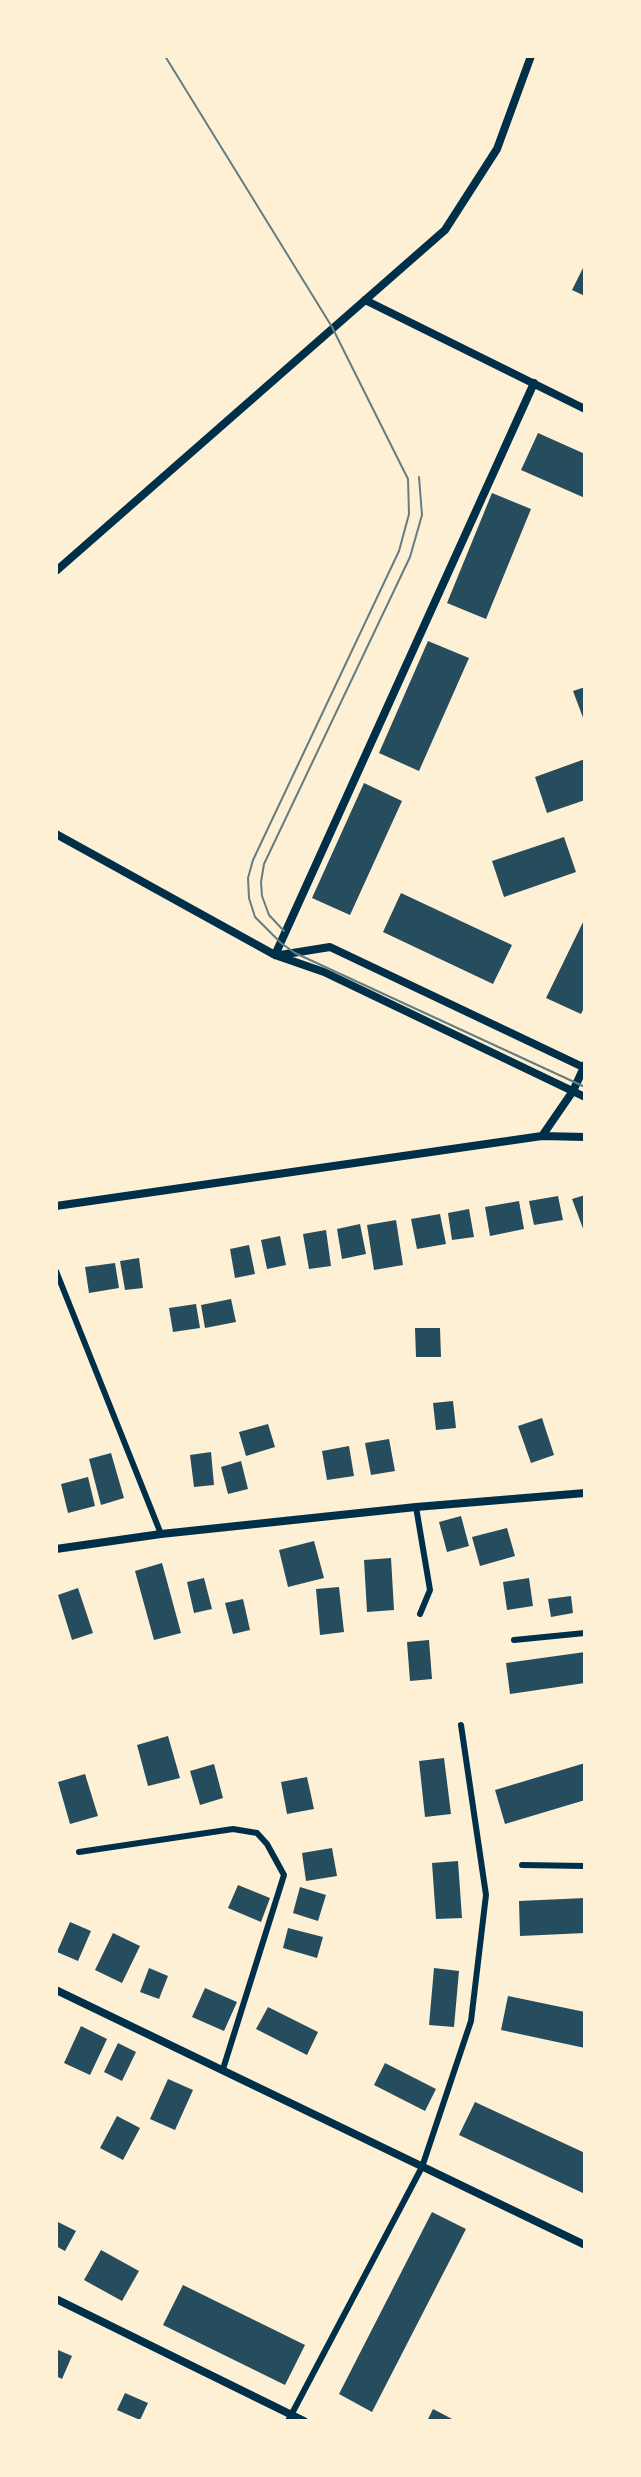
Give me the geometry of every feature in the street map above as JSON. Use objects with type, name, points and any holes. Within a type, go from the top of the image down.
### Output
[{"type":"street","points":[[56,571],[445,230],[497,149],[531,56]]},
{"type":"street","points":[[365,300],[585,409]]},
{"type":"street","points":[[275,955],[534,383]]},
{"type":"street","points":[[56,834],[275,955],[324,972],[585,1097]]},
{"type":"street","points":[[275,955],[330,947],[584,1066],[573,1091],[542,1136]]},
{"type":"street","points":[[56,1206],[542,1136],[585,1137]]},
{"type":"street","points":[[56,1549],[161,1534],[416,1507],[585,1493]]},
{"type":"street","points":[[56,1990],[585,2245]]},
{"type":"street","points":[[56,2299],[290,2418],[304,2421]]},
{"type":"lane","points":[[56,1271],[161,1534]]},
{"type":"lane","points":[[416,1507],[430,1590],[420,1614]]},
{"type":"lane","points":[[514,1640],[585,1633]]},
{"type":"lane","points":[[290,2418],[422,2167],[471,2021],[486,1895],[461,1725]]},
{"type":"lane","points":[[79,1852],[233,1829],[257,1833],[267,1844],[284,1875],[223,2069]]},
{"type":"lane","points":[[522,1865],[585,1866]]},
{"type":"building","points":[[585,264],[585,296],[572,290]]},
{"type":"building","points":[[538,433],[585,454],[585,498],[521,470]]},
{"type":"building","points":[[492,493],[531,509],[486,619],[447,603]]},
{"type":"building","points":[[428,641],[469,658],[419,771],[379,753]]},
{"type":"building","points":[[585,687],[585,723],[573,691]]},
{"type":"building","points":[[585,759],[585,800],[547,813],[535,777]]},
{"type":"building","points":[[364,783],[402,801],[350,915],[312,898]]},
{"type":"building","points":[[564,837],[576,872],[504,897],[492,861]]},
{"type":"building","points":[[401,893],[512,945],[493,984],[383,932]]},
{"type":"building","points":[[585,918],[585,1006],[581,1014],[546,998]]},
{"type":"building","points":[[585,1195],[585,1234],[572,1199]]},
{"type":"building","points":[[558,1196],[563,1220],[534,1225],[529,1201]]},
{"type":"building","points":[[519,1201],[524,1229],[490,1236],[485,1207]]},
{"type":"building","points":[[469,1209],[474,1237],[452,1240],[448,1213]]},
{"type":"building","points":[[440,1214],[446,1244],[417,1249],[411,1219]]},
{"type":"building","points":[[396,1220],[403,1265],[374,1270],[367,1225]]},
{"type":"building","points":[[360,1224],[366,1254],[342,1259],[337,1229]]},
{"type":"building","points":[[326,1230],[331,1266],[309,1269],[303,1234]]},
{"type":"building","points":[[280,1236],[286,1265],[267,1269],[261,1240]]},
{"type":"building","points":[[249,1245],[255,1274],[235,1278],[230,1249]]},
{"type":"building","points":[[139,1258],[143,1288],[125,1290],[120,1261]]},
{"type":"building","points":[[115,1263],[119,1288],[89,1293],[85,1267]]},
{"type":"building","points":[[231,1299],[236,1322],[205,1328],[201,1305]]},
{"type":"building","points":[[196,1304],[200,1328],[173,1332],[169,1308]]},
{"type":"building","points":[[415,1328],[440,1328],[441,1357],[416,1357]]},
{"type":"building","points":[[453,1401],[456,1428],[436,1430],[433,1403]]},
{"type":"building","points":[[542,1418],[554,1455],[531,1463],[518,1426]]},
{"type":"building","points":[[268,1424],[275,1447],[246,1456],[239,1432]]},
{"type":"building","points":[[389,1439],[395,1471],[371,1475],[365,1443]]},
{"type":"building","points":[[349,1446],[354,1476],[327,1480],[322,1451]]},
{"type":"building","points":[[211,1452],[214,1485],[194,1487],[190,1455]]},
{"type":"building","points":[[111,1453],[124,1498],[101,1505],[89,1459]]},
{"type":"building","points":[[241,1461],[248,1489],[228,1494],[221,1467]]},
{"type":"building","points":[[88,1477],[95,1506],[68,1513],[61,1484]]},
{"type":"building","points":[[461,1516],[469,1546],[447,1552],[439,1522]]},
{"type":"building","points":[[507,1528],[515,1556],[480,1566],[472,1537]]},
{"type":"building","points":[[314,1541],[324,1578],[288,1587],[279,1550]]},
{"type":"building","points":[[391,1558],[394,1610],[367,1612],[364,1560]]},
{"type":"building","points":[[162,1563],[181,1633],[154,1640],[135,1571]]},
{"type":"building","points":[[204,1578],[212,1609],[194,1613],[187,1582]]},
{"type":"building","points":[[529,1578],[533,1606],[507,1610],[503,1582]]},
{"type":"building","points":[[339,1587],[344,1632],[320,1635],[316,1589]]},
{"type":"building","points":[[78,1588],[93,1633],[72,1640],[58,1595]]},
{"type":"building","points":[[571,1596],[573,1613],[551,1617],[548,1599]]},
{"type":"building","points":[[243,1599],[250,1630],[233,1634],[225,1603]]},
{"type":"building","points":[[429,1640],[432,1679],[410,1681],[407,1642]]},
{"type":"building","points":[[585,1652],[585,1683],[510,1694],[506,1663]]},
{"type":"building","points":[[168,1736],[180,1778],[148,1786],[137,1745]]},
{"type":"building","points":[[444,1758],[451,1814],[425,1817],[419,1761]]},
{"type":"building","points":[[585,1763],[585,1800],[505,1824],[495,1790]]},
{"type":"building","points":[[214,1764],[223,1798],[200,1805],[190,1771]]},
{"type":"building","points":[[85,1774],[98,1816],[70,1824],[58,1782]]},
{"type":"building","points":[[307,1777],[314,1809],[287,1814],[281,1782]]},
{"type":"building","points":[[332,1848],[337,1876],[306,1881],[302,1853]]},
{"type":"building","points":[[458,1861],[462,1918],[436,1919],[432,1863]]},
{"type":"building","points":[[238,1885],[270,1898],[261,1922],[228,1908]]},
{"type":"building","points":[[300,1887],[326,1895],[318,1921],[293,1913]]},
{"type":"building","points":[[585,1898],[585,1933],[520,1936],[519,1901]]},
{"type":"building","points":[[70,1922],[91,1931],[78,1961],[57,1952]]},
{"type":"building","points":[[288,1928],[323,1937],[317,1958],[283,1948]]},
{"type":"building","points":[[113,1933],[140,1946],[122,1983],[95,1970]]},
{"type":"building","points":[[149,1968],[168,1976],[159,1999],[140,1992]]},
{"type":"building","points":[[434,1968],[459,1971],[454,2027],[429,2025]]},
{"type":"building","points":[[205,1988],[237,2002],[224,2031],[192,2017]]},
{"type":"building","points":[[508,1996],[585,2012],[585,2048],[501,2030]]},
{"type":"building","points":[[268,2007],[318,2032],[307,2055],[256,2029]]},
{"type":"building","points":[[81,2026],[107,2039],[90,2075],[64,2063]]},
{"type":"building","points":[[118,2043],[136,2052],[122,2081],[104,2072]]},
{"type":"building","points":[[385,2063],[436,2089],[425,2111],[374,2085]]},
{"type":"building","points":[[168,2079],[193,2090],[175,2130],[150,2119]]},
{"type":"building","points":[[475,2102],[585,2153],[585,2194],[459,2135]]},
{"type":"building","points":[[117,2116],[140,2128],[123,2160],[100,2148]]},
{"type":"building","points":[[432,2212],[466,2229],[372,2412],[339,2394]]},
{"type":"building","points":[[56,2221],[76,2231],[65,2251],[56,2246]]},
{"type":"building","points":[[101,2250],[139,2271],[122,2301],[84,2280]]},
{"type":"building","points":[[183,2285],[305,2345],[285,2385],[163,2325]]},
{"type":"building","points":[[58,2350],[72,2356],[62,2379],[56,2376]]},
{"type":"building","points":[[125,2393],[148,2403],[140,2420],[117,2410]]},
{"type":"building","points":[[433,2409],[456,2421],[427,2421]]},
{"type":"tram line","points":[[165,56],[332,327],[408,479],[409,514],[399,551],[253,860],[248,878],[249,898],[255,917],[295,953],[585,1087]]},
{"type":"tram line","points":[[284,931],[269,915],[262,896],[264,864],[410,557],[422,515],[419,477]]}]
